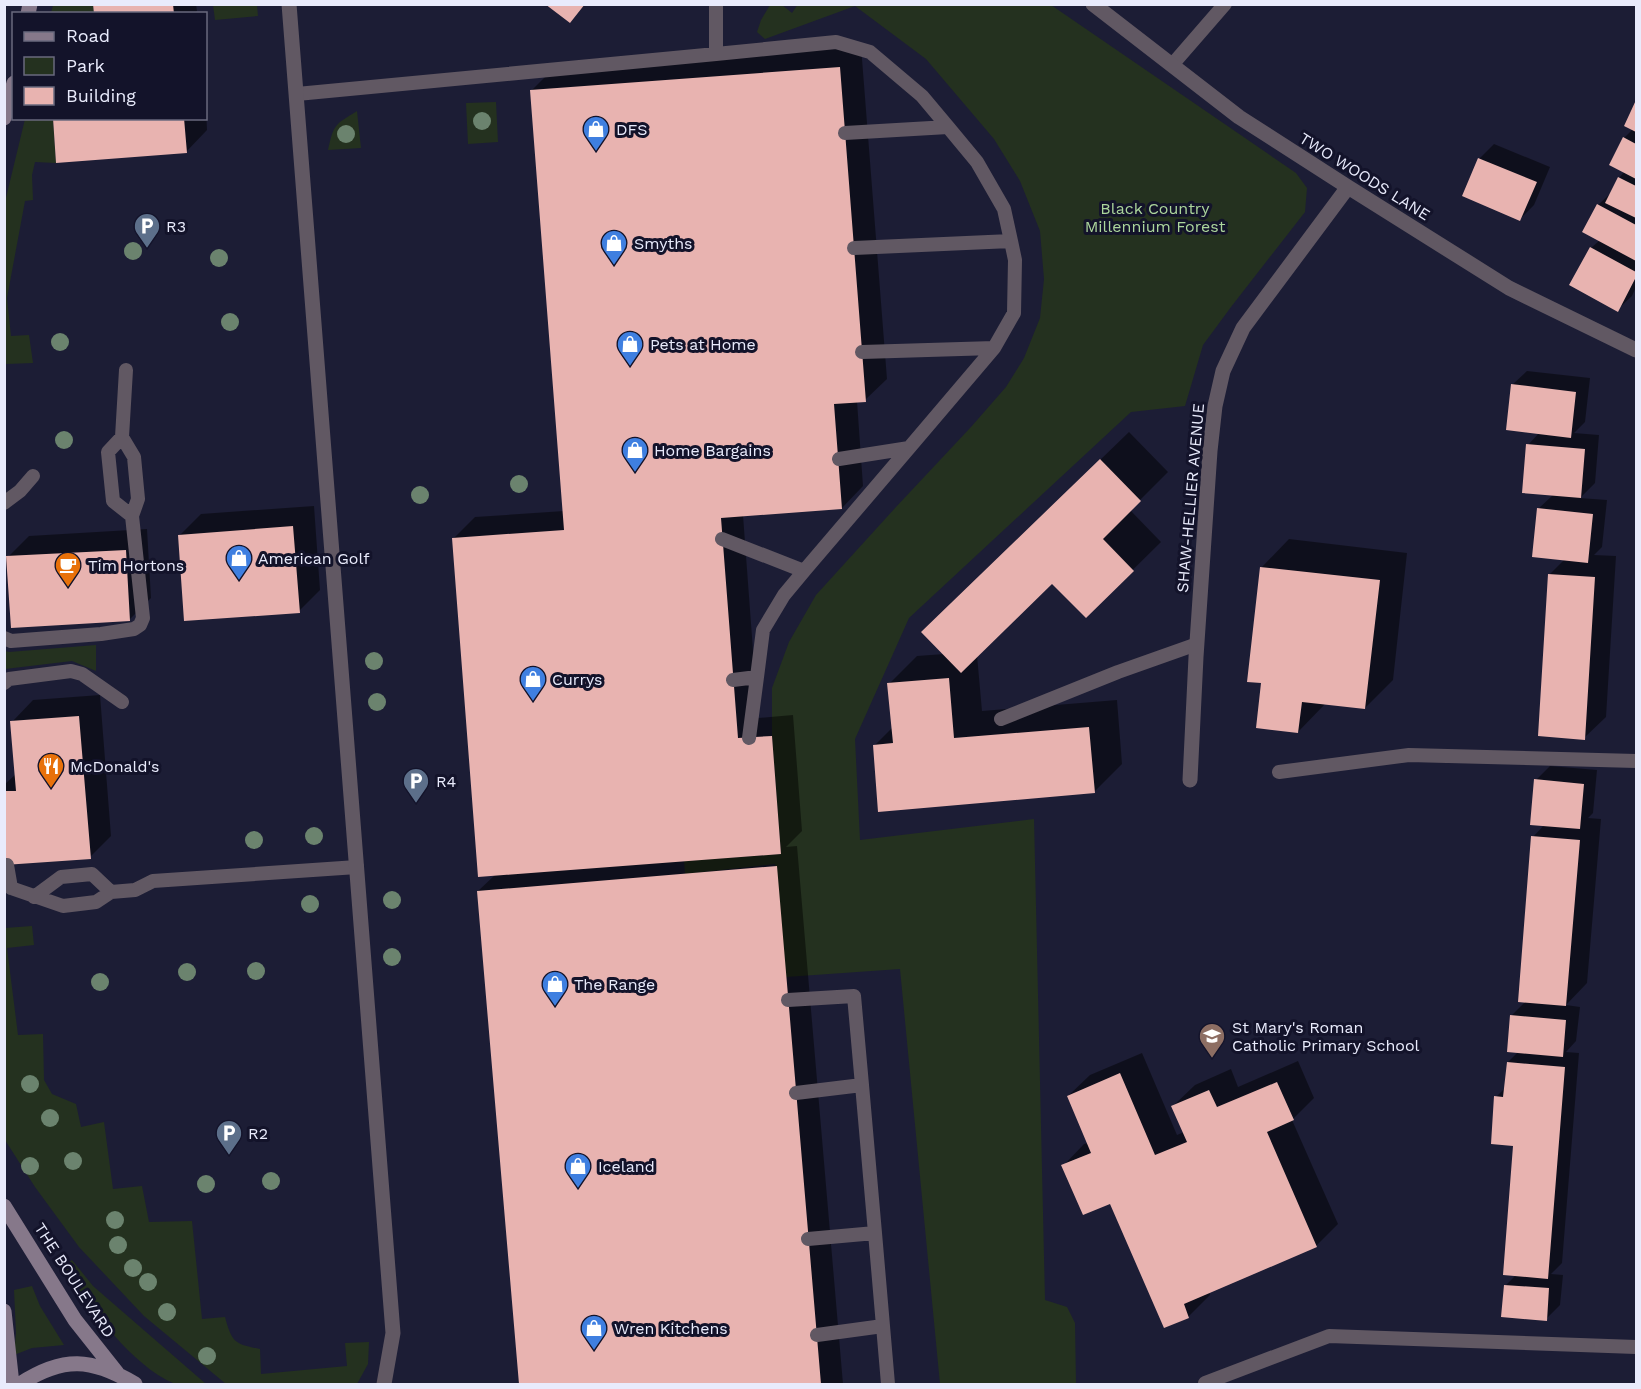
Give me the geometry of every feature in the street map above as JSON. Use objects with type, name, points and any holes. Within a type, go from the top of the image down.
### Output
[{"type":"street","points":[[289,4],[393,1333],[384,1384]]},
{"type":"street","name":"TWO WOODS LANE","points":[[1093,4],[1239,117],[1348,188],[1509,288],[1636,350]]},
{"type":"street","points":[[4,118],[12,90]]},
{"type":"street","name":"SHAW-HELLIER AVENUE","points":[[1190,780],[1210,451],[1215,406],[1223,371],[1243,328],[1348,188]]},
{"type":"street","name":"THE BOULEVARD","points":[[4,1206],[75,1320],[117,1373]]},
{"type":"street","points":[[4,1311],[12,1384]]},
{"type":"street","points":[[20,1384],[36,1374],[58,1366],[85,1363],[117,1373],[135,1384]]},
{"type":"lane","points":[[716,4],[716,54]]},
{"type":"lane","points":[[1172,65],[1225,4]]},
{"type":"lane","points":[[297,94],[836,42],[870,52],[922,96],[977,162],[1004,209],[1015,260],[1014,313],[994,348],[784,595],[763,630],[749,738]]},
{"type":"lane","points":[[845,133],[948,127]]},
{"type":"lane","points":[[854,248],[1011,241]]},
{"type":"lane","points":[[862,352],[994,348]]},
{"type":"lane","points":[[4,638],[11,641],[101,634],[134,629],[140,625],[143,618],[132,516],[138,499],[134,457],[122,437],[126,370]]},
{"type":"lane","points":[[122,437],[108,452],[113,501],[132,516]]},
{"type":"lane","points":[[839,459],[909,448]]},
{"type":"lane","points":[[4,503],[20,491],[33,476]]},
{"type":"lane","points":[[722,539],[804,571]]},
{"type":"lane","points":[[1001,718],[1197,644]]},
{"type":"lane","points":[[4,683],[9,679],[71,671],[82,674],[122,702]]},
{"type":"lane","points":[[733,680],[757,676]]},
{"type":"lane","points":[[1279,772],[1409,755],[1636,761]]},
{"type":"lane","points":[[7,865],[8,885],[34,897],[63,906],[96,902],[111,892],[135,890],[153,881],[357,867]]},
{"type":"lane","points":[[34,897],[61,877],[92,874],[111,892]]},
{"type":"lane","points":[[788,1000],[854,996],[888,1384]]},
{"type":"lane","points":[[796,1093],[862,1085]]},
{"type":"lane","points":[[808,1239],[875,1233]]},
{"type":"lane","points":[[817,1335],[883,1326]]},
{"type":"lane","points":[[1205,1383],[1329,1336],[1636,1347]]},
{"type":"green space","name":"Black Country Millennium Forest","points":[[798,4],[1051,5],[1296,173],[1307,188],[1305,212],[1203,345],[1185,406],[1131,412],[909,618],[855,739],[860,840],[1034,819],[1045,1300],[1067,1307],[1075,1323],[1076,1384],[940,1384],[900,969],[786,977],[775,864],[685,874],[684,861],[781,854],[772,736],[772,688],[789,642],[816,595],[1006,387],[1024,358],[1040,318],[1044,279],[1040,231],[1020,181],[994,139],[926,59],[855,6],[765,39],[757,32],[770,5],[782,5],[792,13]]},
{"type":"green space","points":[[53,5],[93,5],[94,12],[51,12]]},
{"type":"green space","points":[[213,5],[257,5],[258,16],[215,20]]},
{"type":"green space","points":[[496,102],[498,142],[468,144],[466,103]]},
{"type":"green space","points":[[357,111],[361,148],[328,150],[336,126]]},
{"type":"green space","points":[[25,120],[53,120],[56,163],[35,162],[32,175],[33,200],[25,201],[7,298],[11,336],[29,335],[33,363],[6,364],[5,376],[5,202]]},
{"type":"green space","points":[[96,645],[96,671],[72,661],[5,669],[5,651]]},
{"type":"green space","points":[[32,926],[34,945],[7,948],[18,1035],[43,1034],[44,1080],[52,1094],[76,1104],[81,1127],[104,1122],[113,1189],[142,1186],[149,1222],[192,1221],[202,1319],[225,1317],[236,1341],[245,1346],[260,1349],[261,1374],[347,1366],[345,1343],[369,1342],[368,1364],[357,1384],[226,1384],[144,1316],[79,1247],[35,1187],[5,1140],[5,928]]},
{"type":"green space","points":[[72,1260],[93,1286],[206,1384],[173,1383],[141,1362],[111,1332],[73,1281],[63,1266]]},
{"type":"green space","points":[[32,1286],[40,1306],[64,1345],[32,1348],[14,1355],[16,1333],[14,1290]]},
{"type":"building","points":[[93,4],[173,4],[174,12],[94,12]]},
{"type":"building","points":[[545,4],[585,4],[570,23]]},
{"type":"building","points":[[840,67],[866,402],[834,404],[842,509],[721,518],[738,738],[772,736],[781,854],[478,877],[452,538],[564,530],[530,90]]},
{"type":"building","points":[[1636,100],[1636,132],[1624,126]]},
{"type":"building","points":[[53,120],[184,120],[187,153],[56,163]]},
{"type":"building","points":[[1623,137],[1636,144],[1636,179],[1609,165]]},
{"type":"building","points":[[1478,158],[1537,182],[1520,221],[1462,196]]},
{"type":"building","points":[[1618,177],[1636,186],[1636,218],[1605,203]]},
{"type":"building","points":[[1597,204],[1636,225],[1636,261],[1582,232]]},
{"type":"building","points":[[1590,247],[1636,272],[1636,277],[1618,312],[1569,285]]},
{"type":"building","points":[[1511,384],[1576,392],[1571,438],[1506,430]]},
{"type":"building","points":[[1526,444],[1585,449],[1581,498],[1522,493]]},
{"type":"building","points":[[1100,459],[1141,501],[1103,539],[1134,571],[1086,618],[1052,584],[961,673],[921,632]]},
{"type":"building","points":[[1537,508],[1593,514],[1588,563],[1532,557]]},
{"type":"building","name":"American Golf","points":[[293,526],[300,613],[184,621],[178,535]]},
{"type":"building","name":"Tim Hortons","points":[[126,550],[130,621],[11,628],[6,556]]},
{"type":"building","points":[[1260,567],[1380,580],[1365,709],[1302,702],[1298,733],[1256,728],[1261,683],[1247,682]]},
{"type":"building","points":[[1548,574],[1595,577],[1585,740],[1538,736]]},
{"type":"building","points":[[949,678],[954,738],[1089,727],[1095,793],[878,812],[873,745],[893,743],[887,683]]},
{"type":"building","name":"McDonald's","points":[[79,716],[91,859],[4,865],[4,791],[16,791],[10,721]]},
{"type":"building","points":[[1534,779],[1584,784],[1580,829],[1530,825]]},
{"type":"building","points":[[1531,836],[1580,840],[1566,1006],[1518,1002]]},
{"type":"building","points":[[777,866],[821,1384],[519,1384],[477,891]]},
{"type":"building","points":[[1510,1015],[1566,1020],[1563,1057],[1507,1052]]},
{"type":"building","points":[[1507,1062],[1565,1067],[1548,1279],[1503,1275],[1513,1146],[1491,1144],[1494,1096],[1503,1097]]},
{"type":"building","points":[[1120,1073],[1155,1155],[1187,1142],[1171,1106],[1209,1090],[1217,1107],[1277,1082],[1294,1120],[1267,1132],[1317,1247],[1184,1304],[1189,1318],[1164,1328],[1110,1204],[1083,1215],[1061,1165],[1091,1153],[1067,1096]]},
{"type":"building","points":[[1504,1285],[1549,1288],[1547,1321],[1501,1317]]},
{"type":"place","name":"DFS","points":[[596,152]]},
{"type":"place","name":"R3","points":[[147,249]]},
{"type":"place","name":"Smyths","points":[[614,266]]},
{"type":"place","name":"Pets at Home","points":[[630,367]]},
{"type":"place","name":"Home Bargains","points":[[635,473]]},
{"type":"place","name":"American Golf","points":[[239,581]]},
{"type":"place","name":"Tim Hortons","points":[[68,588]]},
{"type":"place","name":"Currys","points":[[533,702]]},
{"type":"place","name":"McDonald's","points":[[51,789]]},
{"type":"place","name":"R4","points":[[416,804]]},
{"type":"place","name":"The Range","points":[[555,1007]]},
{"type":"place","name":"St Mary's Roman Catholic Primary School","points":[[1212,1059]]},
{"type":"place","name":"R2","points":[[229,1156]]},
{"type":"place","name":"Iceland","points":[[578,1189]]},
{"type":"place","name":"Wren Kitchens","points":[[594,1351]]}]
